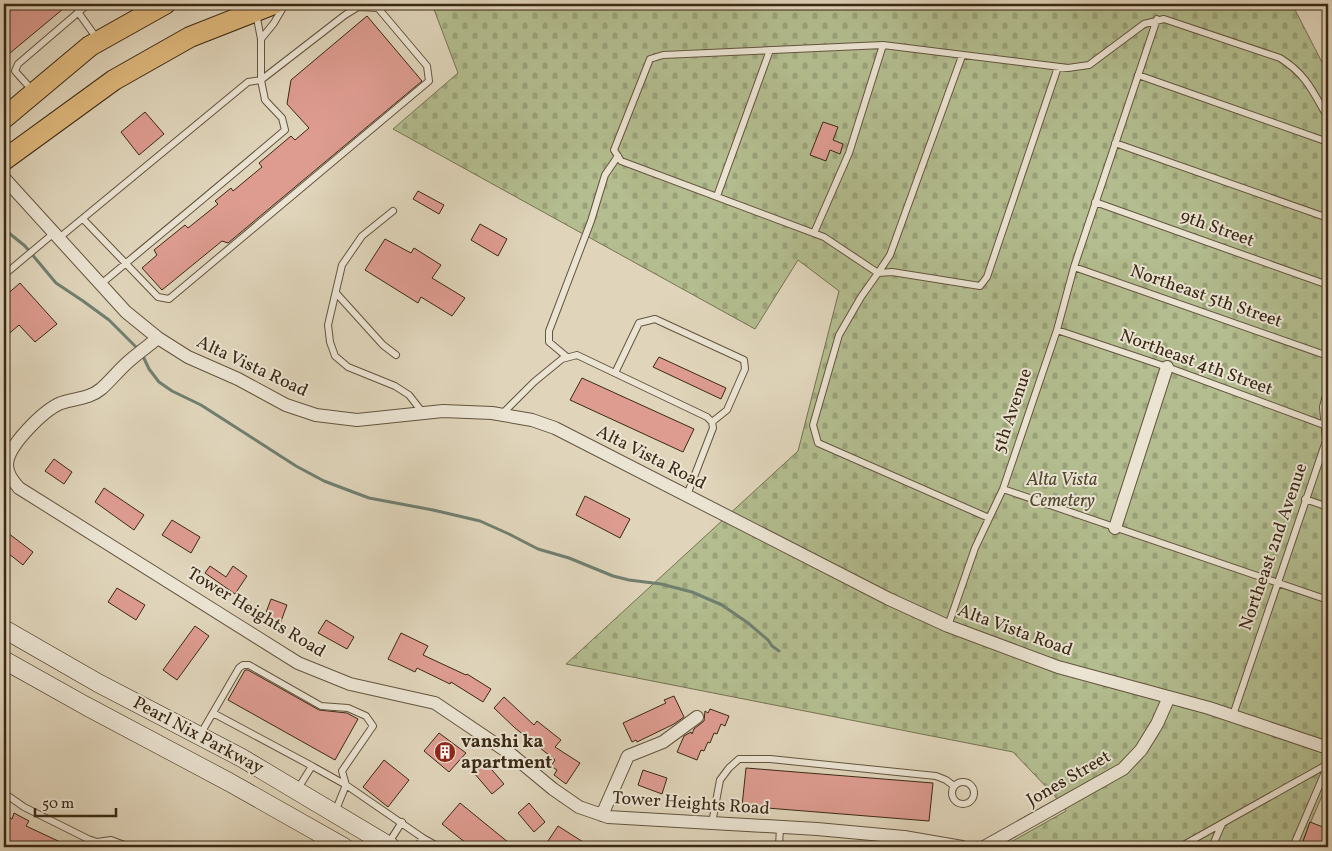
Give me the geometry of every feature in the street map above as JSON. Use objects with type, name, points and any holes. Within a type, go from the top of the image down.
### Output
[{"type":"main road","points":[[7,108],[34,92],[97,42],[164,4]]},
{"type":"main road","points":[[4,160],[114,80],[190,37],[255,7],[274,4]]},
{"type":"main road","name":"Pearl Nix Parkway","points":[[4,629],[98,683],[242,758],[389,846]]},
{"type":"main road","name":"Pearl Nix Parkway","points":[[4,660],[229,782],[344,847]]},
{"type":"street","name":"Alta Vista Road","points":[[4,178],[126,312],[158,338],[188,357],[286,405],[316,415],[357,420],[443,411],[502,414],[532,420],[554,428],[889,599],[948,626],[1058,667],[1233,715],[1328,748]]},
{"type":"street","name":"Tower Heights Road","points":[[158,338],[127,363],[100,390],[89,397],[61,403],[48,410],[28,429],[11,451],[7,464],[10,479],[19,488],[298,663],[350,684],[435,703],[512,754],[553,789],[579,807],[608,817],[904,836],[962,847]]},
{"type":"street","points":[[1115,528],[1167,367]]},
{"type":"street","name":"Jones Street","points":[[984,847],[1123,769],[1145,743],[1157,724],[1169,697]]},
{"type":"street","points":[[602,815],[628,756],[663,742],[697,717]]},
{"type":"lane","points":[[34,92],[14,71],[18,64],[88,4]]},
{"type":"lane","points":[[261,38],[274,24],[285,4]]},
{"type":"lane","points":[[101,284],[285,130],[282,118],[265,100],[261,80],[261,38],[255,7]]},
{"type":"lane","points":[[4,275],[83,219],[248,82],[261,80],[358,7],[378,8],[427,66],[430,81],[169,299],[158,298],[83,219]]},
{"type":"lane","points":[[78,12],[93,32],[97,42]]},
{"type":"lane","points":[[1058,67],[987,278],[980,286],[892,272],[878,273],[824,236],[621,161],[614,150],[650,59],[663,55],[883,45],[1068,68],[1089,65],[1144,24],[1164,19],[1280,58],[1294,67],[1305,78],[1328,118]]},
{"type":"lane","name":"5th Avenue","points":[[948,626],[975,548],[1003,490],[1057,330],[1074,267],[1095,202],[1157,20]]},
{"type":"lane","points":[[814,233],[849,153],[883,45]]},
{"type":"lane","points":[[717,196],[770,50]]},
{"type":"lane","points":[[962,56],[890,255],[839,335],[813,425],[818,443],[989,518]]},
{"type":"lane","points":[[1138,75],[1328,142]]},
{"type":"lane","points":[[1115,143],[1328,218]]},
{"type":"lane","points":[[567,357],[549,342],[549,331],[591,221],[605,175],[618,156]]},
{"type":"lane","name":"9th Street","points":[[1095,202],[1328,285]]},
{"type":"lane","points":[[392,211],[362,236],[342,265],[328,326],[330,342],[335,356],[348,367],[395,386],[408,395],[423,413]]},
{"type":"lane","name":"Northeast 5th Street","points":[[1074,267],[1328,356]]},
{"type":"lane","points":[[336,293],[383,345],[396,355]]},
{"type":"lane","points":[[615,373],[639,323],[655,319],[744,360],[745,369],[727,410],[712,422]]},
{"type":"lane","name":"Northeast 4th Street","points":[[1057,330],[1167,367],[1324,425]]},
{"type":"lane","points":[[502,414],[534,382],[562,359],[577,355],[707,417],[712,422],[713,428],[687,495]]},
{"type":"lane","name":"Northeast 2nd Avenue","points":[[1233,715],[1326,441],[1323,407],[1328,387]]},
{"type":"lane","points":[[1003,490],[1328,600]]},
{"type":"lane","points":[[1305,499],[1328,507]]},
{"type":"lane","points":[[200,736],[239,668],[244,665],[249,665],[321,706],[348,708],[366,716],[372,726],[342,771],[346,785],[334,814]]},
{"type":"lane","points":[[213,713],[346,785],[439,847]]},
{"type":"lane","points":[[712,823],[720,780],[739,759],[770,759],[936,776],[954,786]]},
{"type":"lane","points":[[1180,847],[1328,765]]},
{"type":"lane","points":[[1293,847],[1328,765]]},
{"type":"lane","points":[[296,791],[312,766]]},
{"type":"lane","points":[[4,793],[24,807],[97,842],[111,840],[130,847]]},
{"type":"lane","points":[[389,846],[402,822]]},
{"type":"lane","points":[[1212,847],[1222,824]]},
{"type":"lane","points":[[779,847],[780,827]]},
{"type":"lane","points":[[417,847],[423,838]]},
{"type":"green space","name":"Alta Vista Cemetery","points":[[432,4],[1292,4],[1328,74],[1328,782],[1300,847],[1002,847],[1066,811],[1054,795],[1013,752],[566,664],[798,451],[839,291],[798,260],[755,329],[393,129],[458,73]]},
{"type":"building","points":[[11,4],[69,4],[4,58],[4,10]]},
{"type":"building","points":[[367,16],[422,81],[228,243],[222,241],[162,290],[142,268],[157,255],[154,250],[185,225],[188,228],[218,204],[215,201],[231,188],[233,191],[262,167],[259,163],[291,136],[295,140],[309,128],[287,104],[291,80]]},
{"type":"building","points":[[145,112],[164,134],[139,155],[121,132]]},
{"type":"building","points":[[823,122],[838,127],[833,140],[843,144],[840,154],[830,150],[826,161],[810,155]]},
{"type":"building","points":[[418,191],[444,205],[439,214],[413,199]]},
{"type":"building","points":[[480,224],[507,239],[498,256],[471,240]]},
{"type":"building","points":[[385,239],[411,253],[414,248],[441,265],[432,278],[465,298],[452,316],[421,297],[418,303],[365,270]]},
{"type":"building","points":[[20,283],[57,324],[35,342],[19,325],[4,338],[4,297]]},
{"type":"building","points":[[659,357],[726,388],[721,399],[653,367]]},
{"type":"building","points":[[582,378],[694,429],[683,452],[570,400]]},
{"type":"building","points":[[54,459],[72,472],[64,484],[45,471]]},
{"type":"building","points":[[104,488],[144,515],[134,530],[95,502]]},
{"type":"building","points":[[585,496],[630,519],[620,538],[576,515]]},
{"type":"building","points":[[172,520],[200,537],[191,553],[162,535]]},
{"type":"building","points":[[4,530],[33,552],[23,565],[4,550]]},
{"type":"building","points":[[210,566],[226,577],[233,566],[247,576],[235,594],[205,573]]},
{"type":"building","points":[[117,588],[145,605],[136,620],[108,602]]},
{"type":"building","points":[[271,599],[287,605],[280,624],[264,618]]},
{"type":"building","points":[[326,620],[354,637],[347,649],[318,633]]},
{"type":"building","points":[[195,626],[209,636],[177,680],[163,670]]},
{"type":"building","points":[[401,633],[428,646],[423,655],[467,674],[491,689],[483,702],[451,682],[450,684],[417,668],[415,672],[388,659]]},
{"type":"building","points":[[245,670],[319,710],[347,713],[358,719],[335,760],[228,700]]},
{"type":"building","points":[[674,696],[684,717],[637,742],[636,740],[632,742],[623,723],[666,703],[664,700]]},
{"type":"building","points":[[504,697],[534,725],[537,721],[561,740],[555,747],[580,763],[566,784],[554,775],[557,770],[551,766],[555,760],[515,728],[494,708]]},
{"type":"building","points":[[710,709],[729,716],[725,726],[721,724],[717,734],[714,733],[704,751],[701,750],[697,760],[677,752],[684,736],[691,732],[692,734],[694,729],[704,721],[705,711],[708,713]]},
{"type":"building","name":"vanshi ka apartment","points":[[439,733],[466,753],[449,772],[424,751]]},
{"type":"building","points":[[384,760],[409,780],[388,807],[363,787]]},
{"type":"building","points":[[486,763],[504,784],[492,794],[474,773]]},
{"type":"building","points":[[746,768],[933,783],[929,821],[742,806]]},
{"type":"building","points":[[643,770],[667,778],[662,794],[638,785]]},
{"type":"building","points":[[460,803],[514,847],[471,847],[442,824]]},
{"type":"building","points":[[529,803],[545,822],[534,832],[518,813]]},
{"type":"building","points":[[14,813],[29,821],[26,826],[71,847],[4,847],[4,815],[12,819]]},
{"type":"building","points":[[1310,822],[1328,829],[1325,847],[1301,847]]},
{"type":"building","points":[[558,826],[591,847],[557,847],[548,841]]},
{"type":"waterway","points":[[4,229],[25,246],[56,283],[109,320],[138,349]]},
{"type":"waterway","points":[[142,354],[149,369],[159,382],[172,391],[201,405],[296,466],[324,481],[369,498],[480,521],[538,549],[569,558],[613,576],[661,584],[692,592],[722,605],[748,623],[779,651]]},
{"type":"place","name":"vanshi ka apartment","points":[[445,752]]}]
